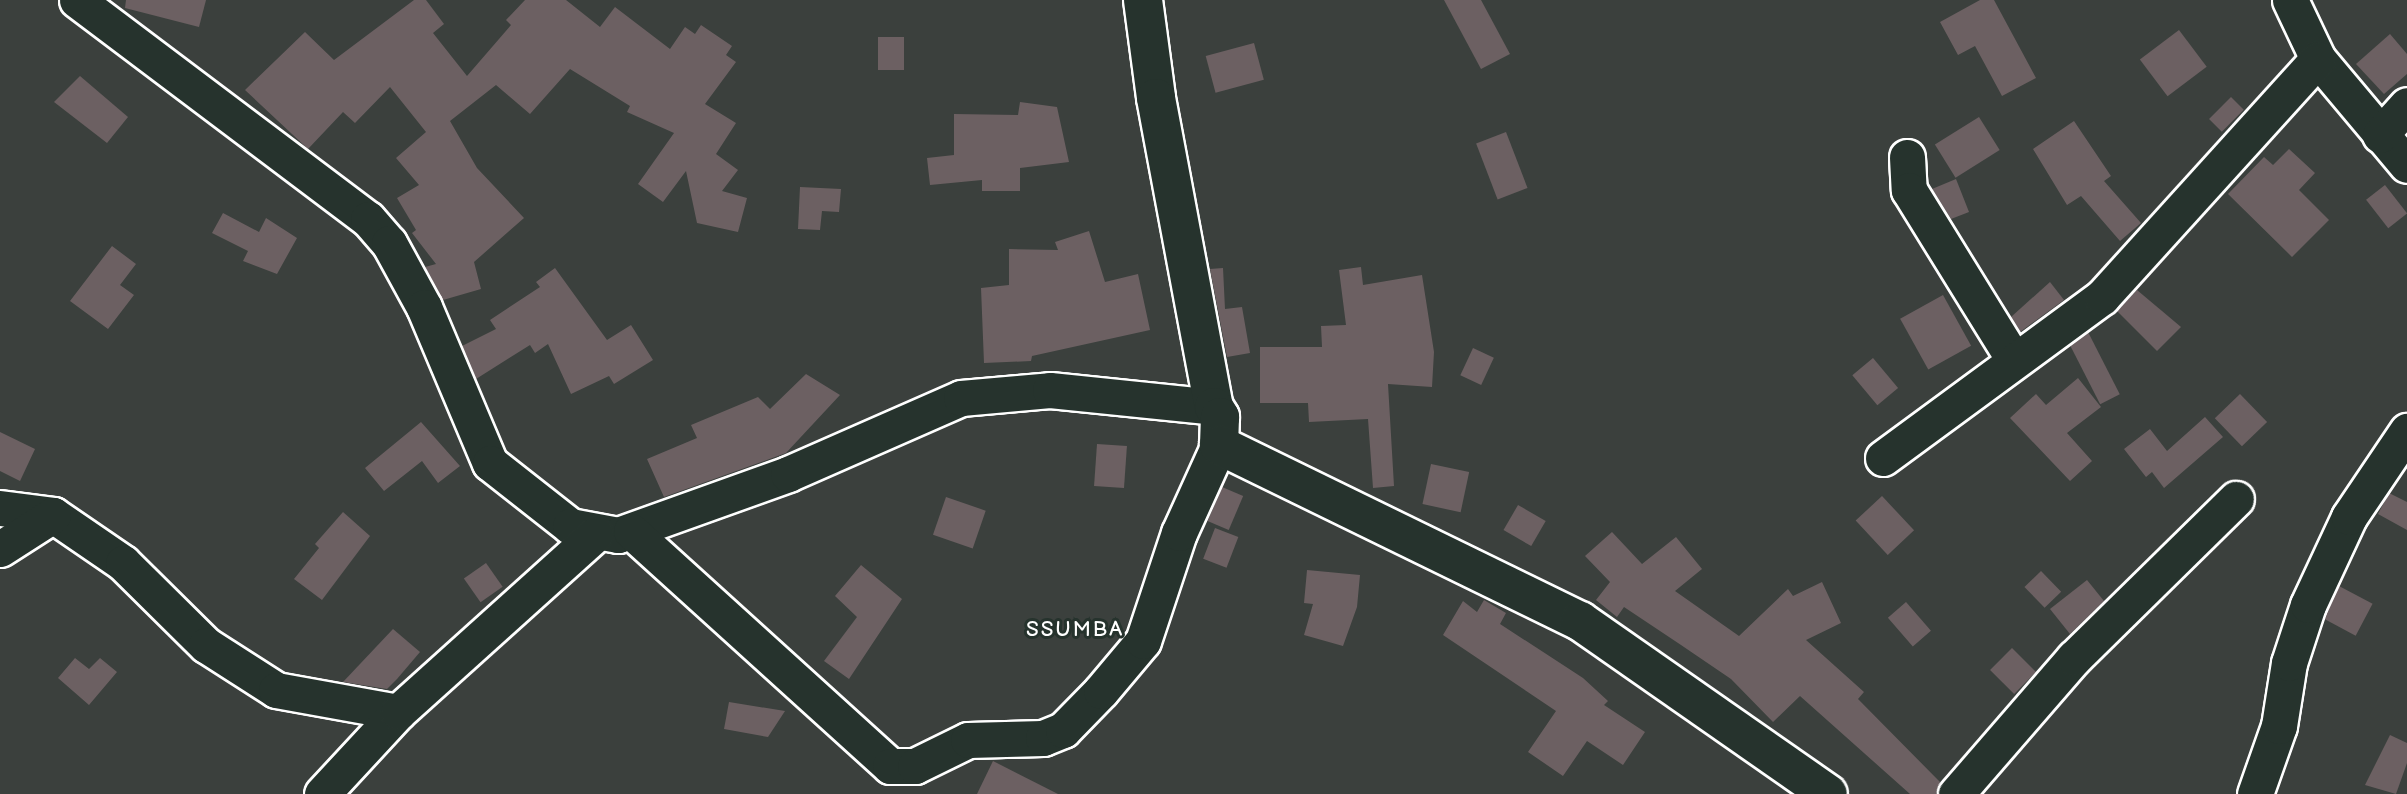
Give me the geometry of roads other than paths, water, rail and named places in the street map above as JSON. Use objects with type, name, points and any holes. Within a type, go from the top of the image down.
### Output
[{"type":"street","points":[[77,0],[368,219],[389,243],[424,307],[490,463],[570,526],[596,534],[631,531],[788,474],[961,397],[1050,390],[1214,407]]},
{"type":"street","points":[[631,531],[890,766],[915,766],[968,740],[1043,738],[1063,730],[1101,691],[1143,642],[1179,533],[1219,445],[1220,417],[1214,407],[1143,0]]},
{"type":"street","points":[[2290,0],[2318,59],[2407,165]]},
{"type":"street","points":[[1884,458],[2102,297],[2318,59]]},
{"type":"street","points":[[2380,135],[2407,105]]},
{"type":"street","points":[[1907,157],[1909,190],[2014,360]]},
{"type":"street","points":[[2255,794],[2276,737],[2289,663],[2308,605],[2349,517],[2407,431]]},
{"type":"street","points":[[1219,445],[1580,621],[1828,794]]},
{"type":"street","points":[[1956,794],[2074,658],[2236,499]]},
{"type":"street","points":[[0,508],[53,515],[123,563],[206,645],[276,690],[398,712]]},
{"type":"street","points":[[0,549],[53,515]]},
{"type":"street","points":[[322,794],[398,712],[596,534]]},
{"type":"district","name":"SSUMBA","points":[[1075,630]]}]
